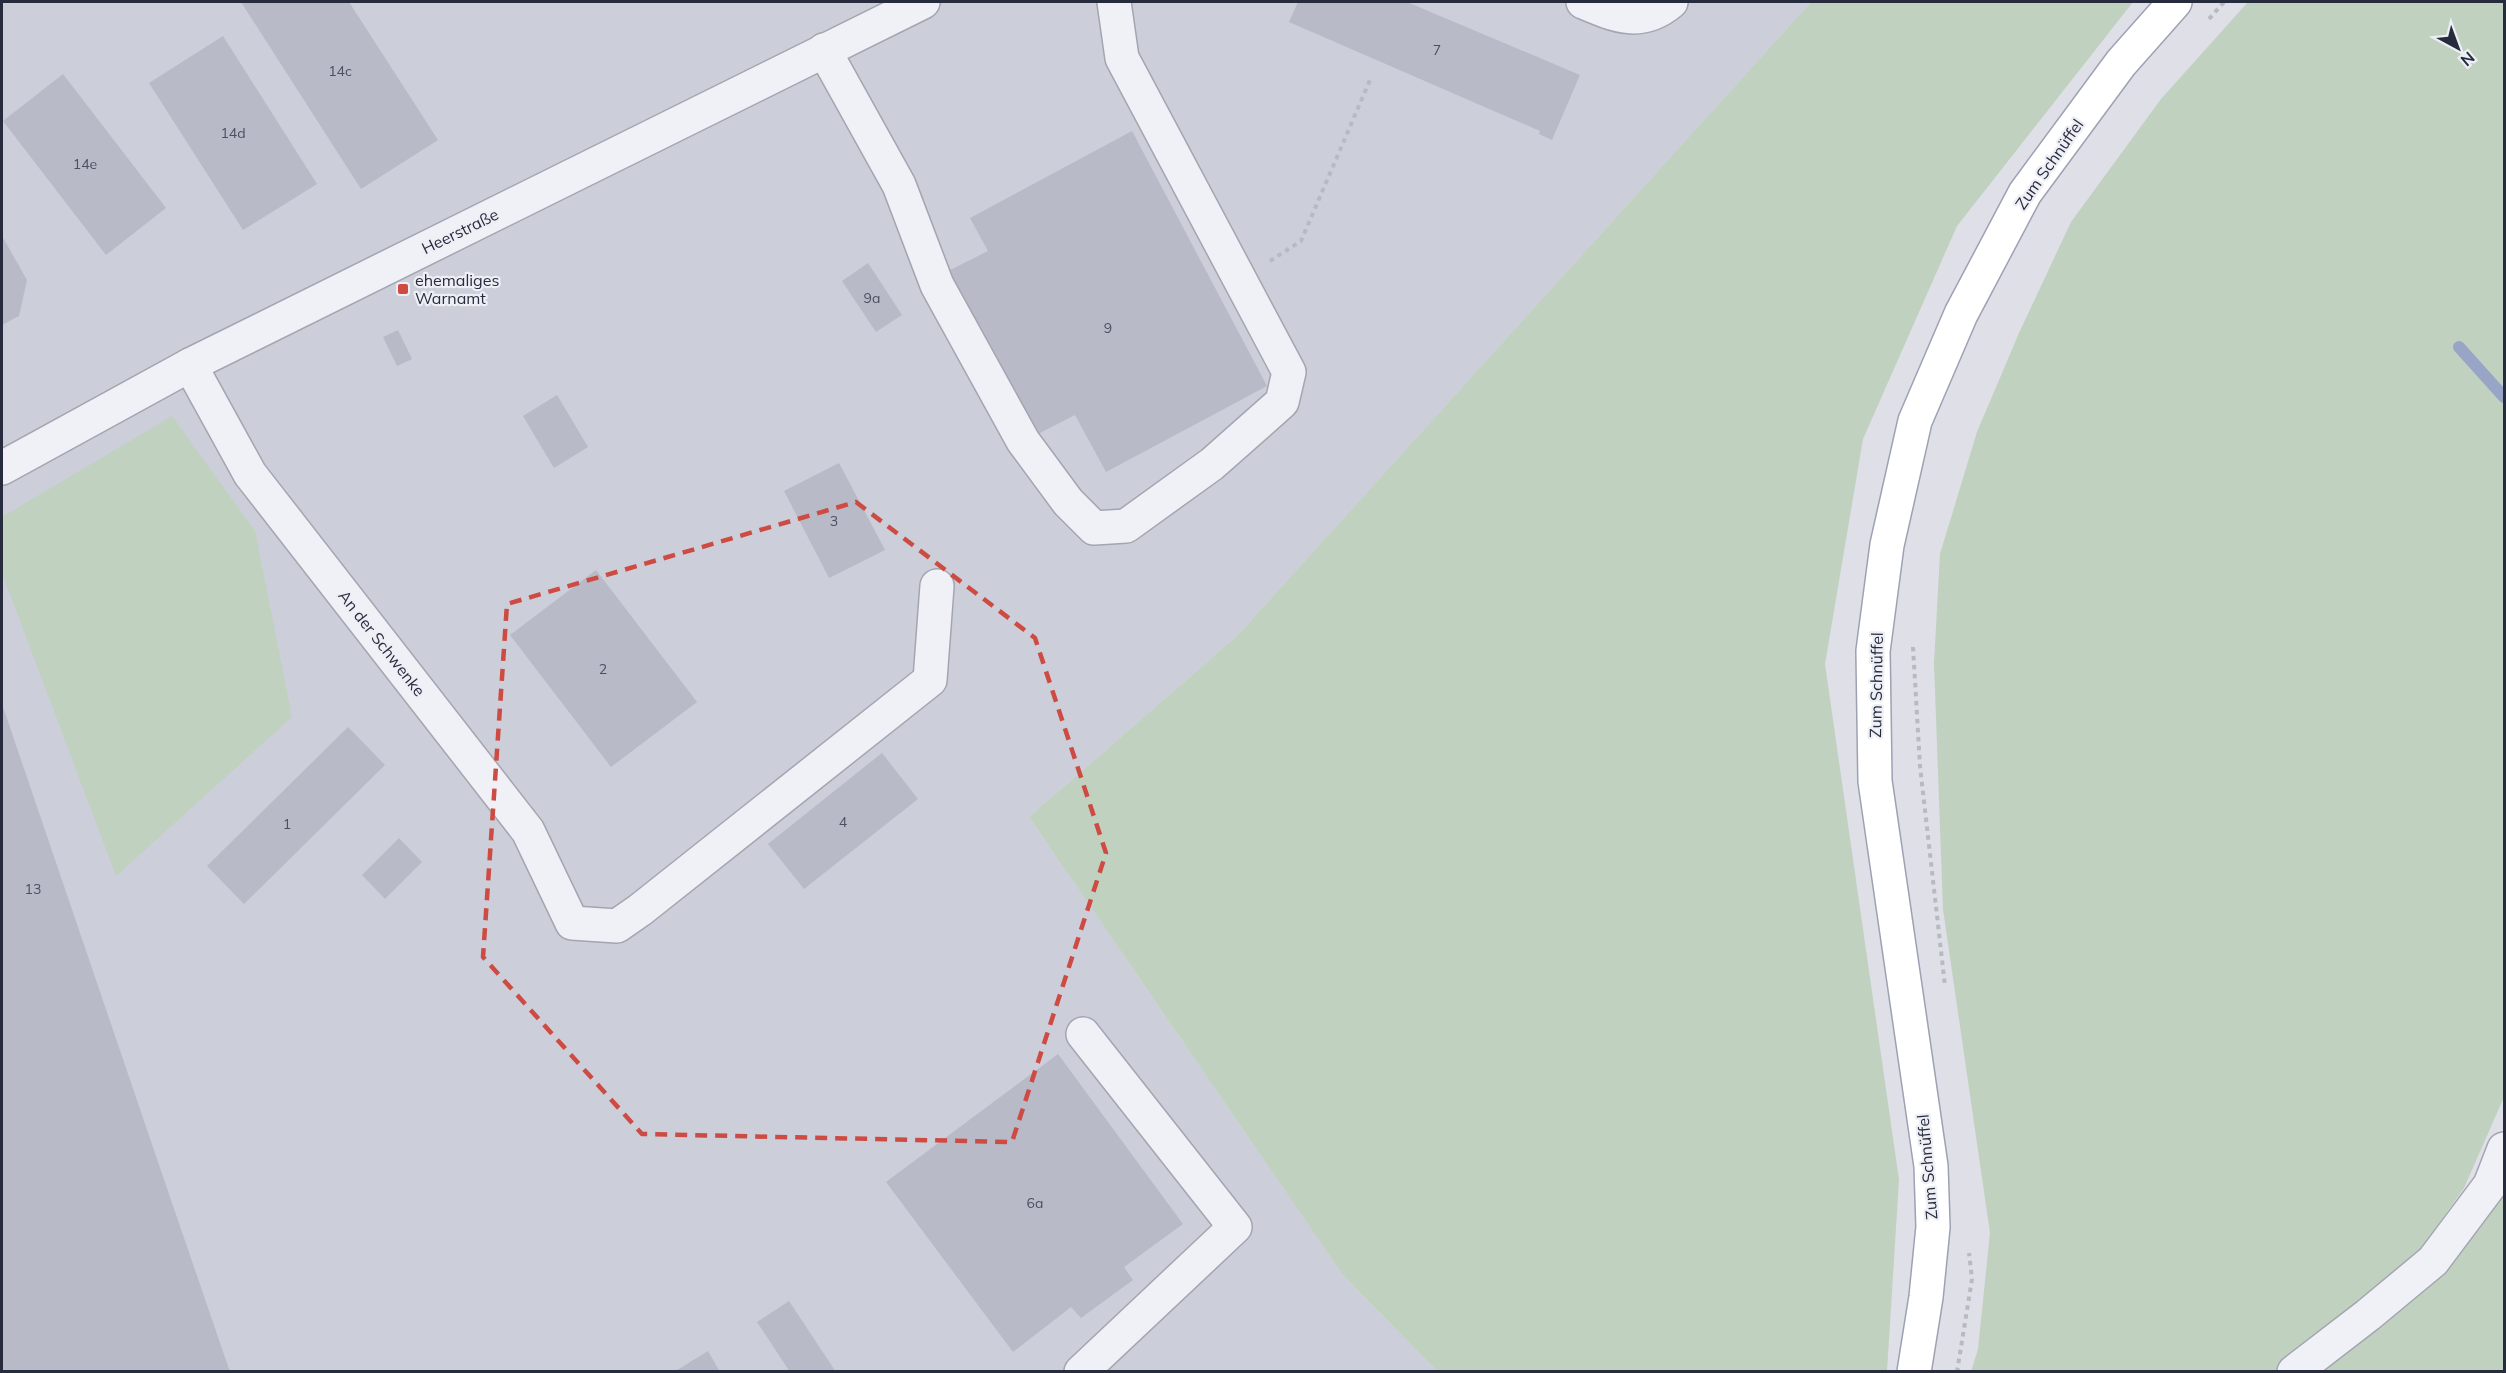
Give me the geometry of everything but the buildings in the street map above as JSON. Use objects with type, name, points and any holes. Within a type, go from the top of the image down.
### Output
[{"type":"main road","name":"Zum Schnüffel","points":[[1914,1371],[1926,1297],[1933,1227],[1931,1166],[1875,781],[1874,651],[1887,544],[1915,421],[1961,314],[2020,203],[2121,63],[2175,2]]},
{"type":"street","name":"Heerstraße","points":[[2,468],[190,365],[923,2]]},
{"type":"street","points":[[824,50],[899,185],[937,285],[1023,441],[1068,502],[1094,528],[1126,526],[1212,464],[1282,402],[1289,372],[1122,58],[1114,2]]},
{"type":"street","points":[[1583,2],[1617,16],[1644,17],[1671,2]]},
{"type":"street","name":"An der Schwenke","points":[[190,365],[250,474],[528,831],[572,923],[617,926],[625,921],[930,680],[937,586]]},
{"type":"street","points":[[1081,1371],[1235,1227],[1083,1034]]},
{"type":"street","points":[[2294,1371],[2368,1315],[2433,1261],[2490,1185],[2505,1149]]},
{"type":"path","points":[[2202,27],[2224,2]]},
{"type":"path","points":[[1240,280],[1300,241],[1370,80]]},
{"type":"path","points":[[1912,639],[1920,766],[1945,990]]},
{"type":"path","points":[[1957,1371],[1972,1279],[1969,1244]]},
{"type":"highlighted area","points":[[856,502],[1035,638],[1106,853],[1012,1142],[642,1134],[483,957],[507,604]]},
{"type":"shaded area","points":[[2,2],[1811,2],[1237,636],[1029,817],[1342,1274],[1437,1371],[2,1372]]},
{"type":"green space","points":[[1811,2],[2133,2],[1957,226],[1863,439],[1825,664],[1899,1180],[1887,1371],[1437,1371],[1342,1274],[1029,817],[1237,636]]},
{"type":"green space","points":[[2248,2],[2504,2],[2504,1097],[2464,1188],[2409,1265],[2280,1371],[1971,1372],[1978,1349],[1990,1233],[1943,909],[1934,663],[1940,554],[1977,432],[2019,333],[2071,222],[2161,99]]},
{"type":"green space","points":[[172,416],[255,531],[292,717],[116,876],[2,573],[2,517]]},
{"type":"green space","points":[[2504,1164],[2504,1371],[2323,1372],[2402,1306]]},
{"type":"waterway","points":[[2459,347],[2504,397]]},
{"type":"place","name":"ehemaliges Warnamt","points":[[403,289]]}]
